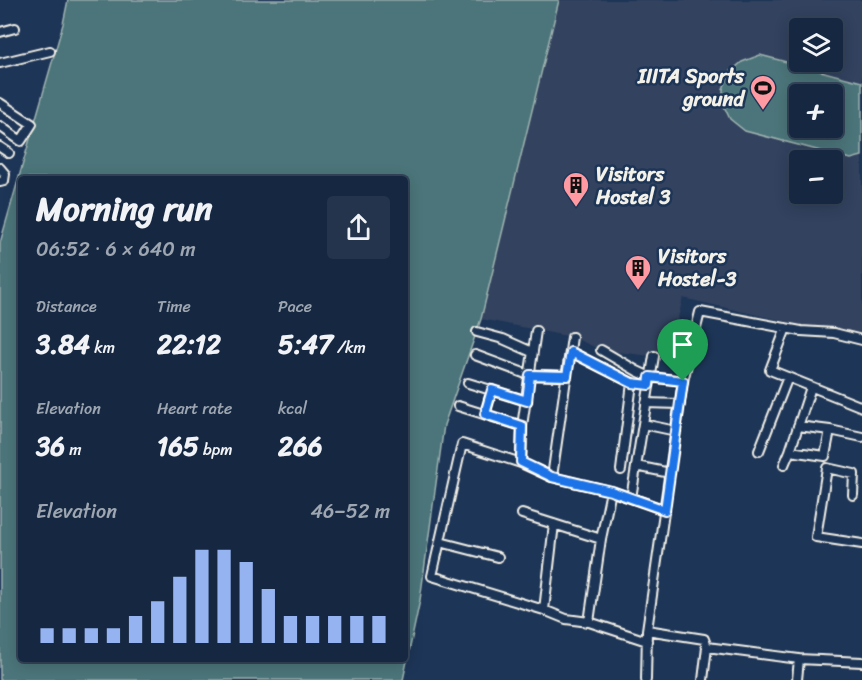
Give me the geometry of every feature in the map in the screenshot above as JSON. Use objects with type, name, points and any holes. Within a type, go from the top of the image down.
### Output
[{"type":"street","points":[[0,32],[15,28]]},
{"type":"street","points":[[0,63],[50,51]]},
{"type":"street","points":[[0,103],[32,124],[21,141],[0,126]]},
{"type":"street","points":[[0,147],[9,153]]},
{"type":"street","points":[[0,168],[6,174],[4,181],[0,182]]},
{"type":"street","points":[[646,680],[647,630],[683,381],[700,312],[786,328],[834,333],[862,340]]},
{"type":"street","points":[[786,328],[770,370],[862,407]]},
{"type":"street","points":[[521,462],[522,426],[536,331]]},
{"type":"street","points":[[477,332],[503,339],[532,352]]},
{"type":"street","points":[[552,477],[572,337]]},
{"type":"street","points":[[601,350],[650,381]]},
{"type":"street","points":[[571,352],[632,383],[683,381]]},
{"type":"street","points":[[475,355],[530,375],[567,376]]},
{"type":"street","points":[[631,498],[654,356]]},
{"type":"street","points":[[759,452],[788,377]]},
{"type":"street","points":[[468,383],[527,401]]},
{"type":"street","points":[[621,470],[632,383]]},
{"type":"street","points":[[784,465],[812,387]]},
{"type":"street","points":[[485,414],[492,390]]},
{"type":"street","points":[[646,403],[680,404]]},
{"type":"street","points":[[458,406],[522,426]]},
{"type":"street","points":[[644,424],[676,431]]},
{"type":"street","points":[[798,426],[862,437]]},
{"type":"street","points":[[790,450],[825,457],[830,430]]},
{"type":"street","points":[[647,640],[589,622],[566,619],[544,610],[432,576],[462,444],[521,462],[552,477],[611,491],[665,510]]},
{"type":"street","points":[[636,466],[670,472]]},
{"type":"street","points":[[853,495],[854,474],[827,468],[816,537],[862,544]]},
{"type":"street","points":[[589,622],[601,539],[611,491]]},
{"type":"street","points":[[522,514],[601,539]]},
{"type":"street","points":[[544,610],[554,524]]},
{"type":"street","points":[[440,542],[498,557]]},
{"type":"street","points":[[647,630],[704,639],[707,647],[703,680]]},
{"type":"street","points":[[707,647],[799,659],[862,662]]},
{"type":"street","points":[[797,680],[799,659]]},
{"type":"shaded area","points":[[559,0],[862,0],[862,339],[683,298],[668,358],[601,350],[572,337],[481,319]]},
{"type":"green space","points":[[68,0],[559,0],[481,319],[444,425],[420,600],[408,656],[408,176],[19,176]]},
{"type":"green space","name":"IIITA Sports ground","points":[[760,55],[789,63],[789,72],[824,72],[862,82],[862,156],[851,159],[843,157],[843,150],[817,150],[745,131],[730,119],[723,104],[723,89],[730,72],[742,62]]},
{"type":"green space","points":[[18,180],[18,662],[407,662],[403,680],[0,680],[0,243]]},
{"type":"place","name":"IIITA Sports ground","points":[[763,111]]},
{"type":"place","name":"Visitors Hostel 3","points":[[576,208]]},
{"type":"place","name":"Visitors Hostel-3","points":[[638,291]]},
{"type":"route","points":[[571,352],[632,383],[649,385],[650,377],[683,381],[665,510],[611,491],[552,477],[521,462],[522,426],[485,414],[492,390],[527,401],[530,375],[567,376],[571,352]]}]
